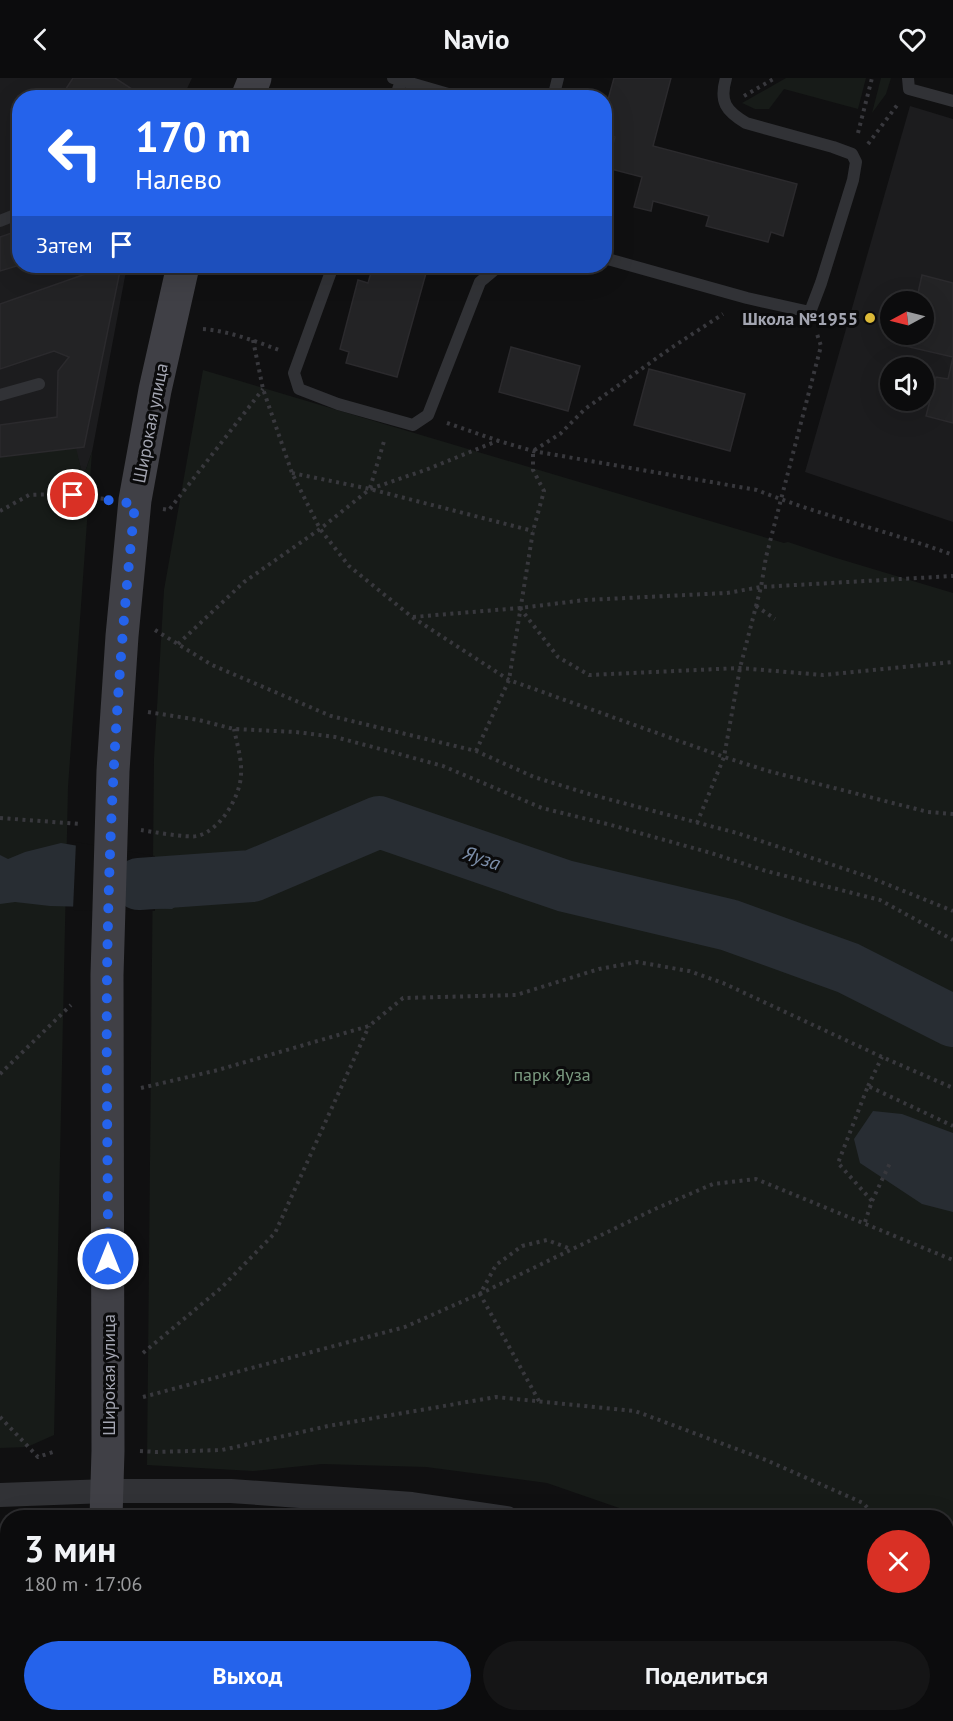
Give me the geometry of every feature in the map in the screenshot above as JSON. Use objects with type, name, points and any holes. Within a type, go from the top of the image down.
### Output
[{"type":"main road","name":"Широкая улица","points":[[107,1505],[107,975],[114,771],[122,636],[135,504],[155,390],[181,273]]},
{"type":"street","points":[[0,1495],[107,1505],[231,1491],[412,1504],[453,1510]]},
{"type":"lane","points":[[612,260],[747,298],[810,312],[853,180],[854,158],[833,147],[746,123],[734,116],[726,107],[723,90],[726,78]]},
{"type":"lane","points":[[397,79],[435,90]]},
{"type":"lane","points":[[908,83],[953,101]]},
{"type":"lane","points":[[330,273],[294,373],[299,389],[338,404],[413,425],[428,415],[480,282],[491,273]]},
{"type":"lane","points":[[0,395],[39,384]]},
{"type":"path","points":[[726,107],[775,78]]},
{"type":"path","points":[[854,158],[872,78]]},
{"type":"path","points":[[854,158],[908,83]]},
{"type":"path","points":[[533,451],[560,434],[585,409],[747,298]]},
{"type":"path","points":[[697,823],[724,757],[740,668],[761,587],[766,557],[821,346],[810,312]]},
{"type":"path","points":[[203,329],[253,340],[299,358]]},
{"type":"path","points":[[253,340],[263,389],[292,473],[320,529],[350,566],[412,617],[509,680],[768,771],[928,812],[953,814]]},
{"type":"path","points":[[0,511],[29,495],[60,494],[169,510],[263,389]]},
{"type":"path","points":[[428,415],[533,451],[757,490],[781,500],[953,555]]},
{"type":"path","points":[[370,489],[390,420]]},
{"type":"path","points":[[178,644],[244,582],[320,529],[370,489],[499,441]]},
{"type":"path","points":[[476,751],[509,680],[533,531],[544,491],[533,470],[533,451]]},
{"type":"path","points":[[292,473],[370,489],[533,531]]},
{"type":"path","points":[[412,617],[585,600],[727,593],[761,587],[953,576]]},
{"type":"path","points":[[756,606],[775,619]]},
{"type":"path","points":[[520,608],[558,657],[589,675],[740,668],[822,675],[953,662]]},
{"type":"path","points":[[151,628],[212,665],[331,716],[476,751],[545,781],[737,833],[869,878],[953,911]]},
{"type":"path","points":[[144,712],[199,720],[234,729],[296,732],[335,737],[443,766],[542,808],[711,853],[766,871],[880,900],[953,940]]},
{"type":"path","points":[[196,836],[217,826],[231,807],[241,777],[240,753],[234,729]]},
{"type":"path","points":[[0,819],[78,824]]},
{"type":"path","points":[[141,1088],[218,1070],[369,1026],[403,998],[516,995],[599,969],[637,962],[689,971],[723,983],[953,1088]]},
{"type":"path","points":[[0,1074],[71,1005]]},
{"type":"path","points":[[143,1353],[221,1288],[275,1233],[369,1026]]},
{"type":"path","points":[[872,1201],[838,1163],[868,1086],[882,1057]]},
{"type":"path","points":[[868,1086],[953,1126]]},
{"type":"path","points":[[865,1222],[890,1163]]},
{"type":"path","points":[[143,1397],[405,1327],[713,1184],[756,1179],[953,1260]]},
{"type":"path","points":[[480,1294],[496,1265],[522,1246],[547,1239],[572,1250]]},
{"type":"path","points":[[480,1294],[539,1401]]},
{"type":"path","points":[[140,1451],[222,1450],[328,1426],[496,1397],[635,1411],[777,1464],[863,1503],[870,1510]]},
{"type":"path","points":[[0,1417],[38,1457],[56,1451]]},
{"type":"shaded area","points":[[0,78],[192,78],[186,90],[12,90],[12,273],[126,273],[92,452],[85,472],[81,469],[75,448],[0,457]]},
{"type":"shaded area","name":"Школа №1955","points":[[910,106],[953,119],[953,522],[805,472]]},
{"type":"shaded area","points":[[61,843],[191,865],[212,881],[172,909],[50,906],[15,902],[0,904],[0,855],[8,859]]},
{"type":"shaded area","points":[[873,1111],[902,1114],[953,1133],[953,1212],[922,1204],[860,1163],[854,1139]]},
{"type":"green space","points":[[786,78],[866,78],[858,109],[784,89],[769,109],[755,109],[742,103]]},
{"type":"green space","points":[[881,78],[891,78],[886,94],[872,113]]},
{"type":"green space","name":"парк Яуза","points":[[203,370],[784,543],[788,542],[953,593],[953,1510],[625,1510],[547,1483],[426,1467],[322,1464],[253,1471],[147,1465],[154,758],[164,590]]},
{"type":"green space","points":[[76,448],[81,469],[85,472],[92,452],[68,787],[54,1435],[27,1447],[0,1448],[0,457]]},
{"type":"pier","points":[[76,842],[155,856],[155,911],[73,910]]},
{"type":"building","points":[[73,78],[115,78],[133,90],[65,90]]},
{"type":"building","points":[[614,78],[671,78],[653,146],[797,184],[783,236],[771,232],[768,242],[706,226],[709,216],[653,201],[651,211],[634,207],[642,177],[612,169],[612,149],[615,137],[612,136],[611,90]]},
{"type":"building","points":[[12,233],[12,267],[0,271],[0,237]]},
{"type":"building","points":[[88,273],[120,273],[84,447],[0,457],[0,425],[57,417],[58,371],[69,357],[54,351],[0,369],[0,304]]},
{"type":"building","points":[[371,273],[426,273],[397,377],[346,363],[349,352],[340,349],[358,280],[368,283]]},
{"type":"building","points":[[922,275],[953,283],[953,357],[905,346],[934,345],[934,291],[918,291]]},
{"type":"building","points":[[511,347],[580,366],[568,411],[499,392]]},
{"type":"building","points":[[953,357],[953,423],[926,416],[927,411],[934,411],[936,377],[948,379]]},
{"type":"building","points":[[649,369],[745,394],[730,451],[634,425]]},
{"type":"waterway","name":"Яуза","points":[[139,884],[252,876],[379,822],[565,886],[729,925],[848,968],[953,1021]]},
{"type":"place","name":"Школа №1955","points":[[870,318]]},
{"type":"route","points":[[73,495],[135,504],[122,636],[114,771],[107,975],[108,1259]]}]
